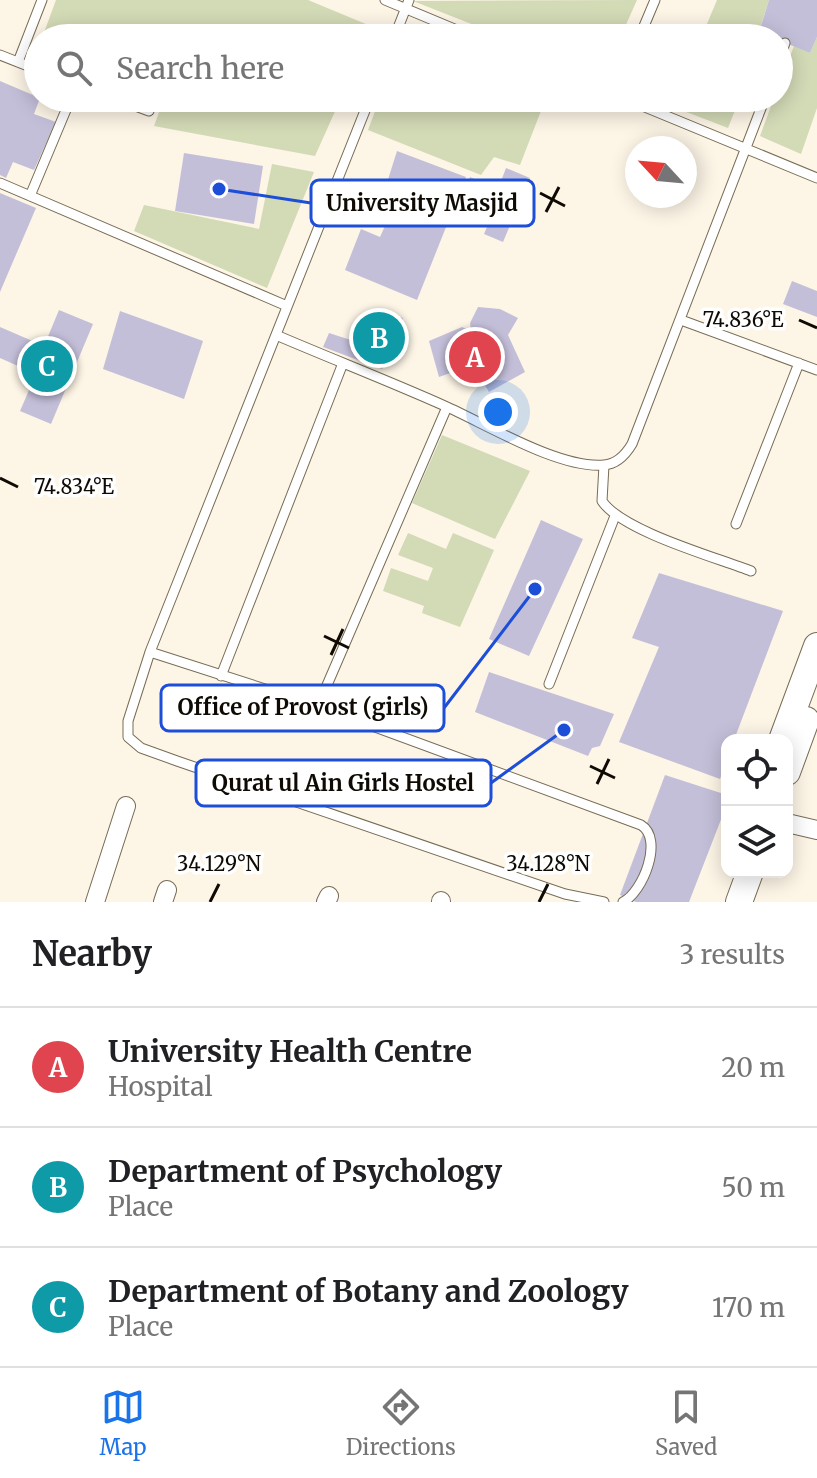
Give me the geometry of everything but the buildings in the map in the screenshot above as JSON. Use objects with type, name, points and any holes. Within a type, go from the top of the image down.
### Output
[{"type":"main road","points":[[784,734],[817,646]]},
{"type":"main road","points":[[793,756],[817,690]]},
{"type":"main road","points":[[723,902],[731,878]]},
{"type":"main road","points":[[739,902],[748,878]]},
{"type":"street","points":[[95,902],[126,806]]},
{"type":"street","points":[[793,824],[817,830]]},
{"type":"lane","points":[[33,24],[42,0]]},
{"type":"lane","points":[[385,0],[407,5],[447,24]]},
{"type":"lane","points":[[645,24],[655,0]]},
{"type":"lane","points":[[400,24],[407,5]]},
{"type":"lane","points":[[18,62],[24,46]]},
{"type":"lane","points":[[0,55],[24,64]]},
{"type":"lane","points":[[30,196],[65,112]]},
{"type":"lane","points":[[364,112],[150,652],[128,721],[128,737],[134,745],[565,894],[604,902]]},
{"type":"lane","points":[[656,112],[817,178]]},
{"type":"lane","points":[[276,335],[542,450],[582,463],[604,465],[616,462],[632,444],[760,112]]},
{"type":"lane","points":[[0,183],[287,306]]},
{"type":"lane","points":[[681,320],[817,370]]},
{"type":"lane","points":[[221,676],[343,363]]},
{"type":"lane","points":[[736,524],[799,363]]},
{"type":"lane","points":[[318,706],[447,407]]},
{"type":"lane","points":[[604,465],[602,501],[615,516],[751,571]]},
{"type":"lane","points":[[549,684],[615,516]]},
{"type":"lane","points":[[150,652],[318,706],[647,828],[651,847],[646,871],[638,892],[623,902]]},
{"type":"green space","points":[[56,0],[308,0],[366,24],[47,24]]},
{"type":"green space","points":[[637,0],[626,24],[471,24],[413,1]]},
{"type":"green space","points":[[717,0],[769,0],[761,24],[707,24]]},
{"type":"green space","points":[[817,37],[817,108],[801,154],[760,136],[769,112],[793,112],[794,46],[810,53]]},
{"type":"green space","points":[[159,112],[335,112],[315,156],[154,126]]},
{"type":"green space","points":[[375,112],[541,112],[520,165],[494,157],[481,175],[368,130]]},
{"type":"green space","points":[[686,112],[734,112],[728,128]]},
{"type":"green space","points":[[272,164],[314,172],[267,288],[134,231],[144,205],[259,229]]},
{"type":"green space","points":[[442,435],[530,471],[495,539],[412,503]]},
{"type":"green space","points":[[408,533],[446,549],[453,533],[494,550],[460,627],[422,613],[424,606],[383,591],[391,568],[428,581],[433,568],[398,555]]},
{"type":"place","name":"University Masjid","points":[[219,189]]},
{"type":"place","name":"Department of Psychology","points":[[379,338]]},
{"type":"place","name":"University Health Centre","points":[[475,357]]},
{"type":"place","name":"Department of Botany and Zoology","points":[[47,366]]},
{"type":"place","name":"Office of Provost (girls)","points":[[535,589]]},
{"type":"place","name":"Qurat ul Ain Girls Hostel","points":[[564,730]]}]
